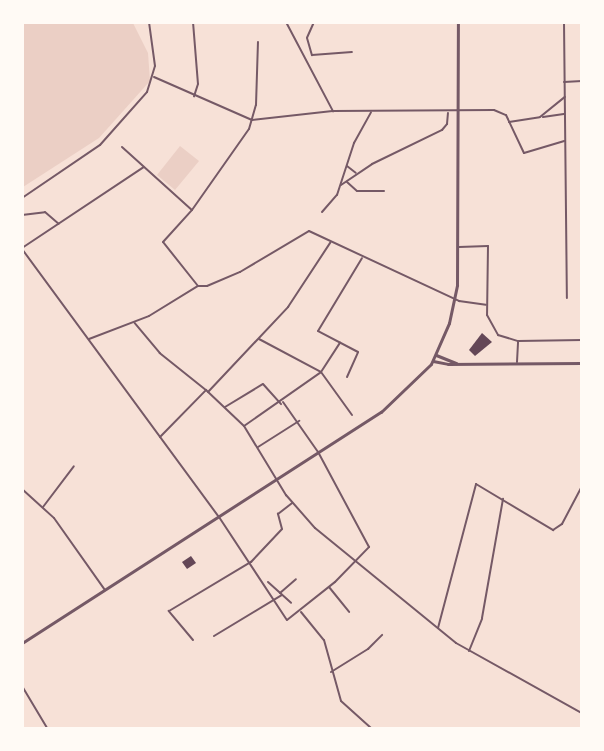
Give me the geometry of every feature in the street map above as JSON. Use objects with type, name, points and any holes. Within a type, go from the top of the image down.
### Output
[{"type":"street","points":[[22,198],[105,140],[147,92],[154,77],[149,22]]},
{"type":"street","points":[[193,22],[198,88],[195,96]]},
{"type":"street","points":[[286,22],[308,58],[333,111]]},
{"type":"street","points":[[312,55],[307,38],[314,22]]},
{"type":"street","points":[[22,643],[397,400],[433,361],[455,299],[459,247],[458,22]]},
{"type":"street","points":[[564,22],[567,298]]},
{"type":"street","points":[[198,286],[163,244],[192,210],[252,120],[258,42]]},
{"type":"street","points":[[308,58],[312,55],[352,52]]},
{"type":"street","points":[[154,77],[252,120],[333,111],[500,111],[509,122],[524,153],[564,141]]},
{"type":"street","points":[[564,82],[582,81]]},
{"type":"street","points":[[540,117],[565,97]]},
{"type":"street","points":[[322,212],[341,185],[346,166],[371,112]]},
{"type":"street","points":[[341,185],[356,173],[444,129],[448,112]]},
{"type":"street","points":[[509,122],[564,114]]},
{"type":"street","points":[[122,147],[192,210]]},
{"type":"street","points":[[346,166],[356,173]]},
{"type":"street","points":[[144,168],[22,249],[219,517],[285,620],[300,611],[329,587],[369,547],[318,452],[299,422],[263,384],[225,407]]},
{"type":"street","points":[[347,182],[357,192],[384,191]]},
{"type":"street","points":[[22,215],[45,212],[59,224]]},
{"type":"street","points":[[89,339],[134,322],[182,299],[198,286],[207,286],[240,272],[306,232],[455,299],[486,305]]},
{"type":"street","points":[[160,437],[259,339],[292,302],[330,243]]},
{"type":"street","points":[[459,247],[488,246],[486,305],[493,330],[503,338],[518,341],[582,340]]},
{"type":"street","points":[[347,377],[358,352],[318,331],[362,258]]},
{"type":"street","points":[[134,322],[160,353],[207,391],[244,426],[292,503],[309,522],[469,651],[582,713]]},
{"type":"street","points":[[259,339],[321,372],[352,415]]},
{"type":"street","points":[[517,363],[518,341]]},
{"type":"street","points":[[244,426],[282,403],[321,372],[340,343]]},
{"type":"street","points":[[436,355],[458,363]]},
{"type":"street","points":[[433,361],[582,363]]},
{"type":"street","points":[[258,447],[299,422]]},
{"type":"street","points":[[42,507],[74,466]]},
{"type":"street","points":[[438,628],[475,487],[479,483],[554,530],[562,524],[582,486]]},
{"type":"street","points":[[22,489],[42,507],[73,542],[105,590]]},
{"type":"street","points":[[469,651],[482,618],[503,498]]},
{"type":"street","points":[[193,640],[169,611],[248,565],[282,529],[278,514],[292,503]]},
{"type":"street","points":[[214,636],[273,602],[296,579]]},
{"type":"street","points":[[268,582],[291,603]]},
{"type":"street","points":[[329,587],[349,612]]},
{"type":"street","points":[[300,611],[321,634],[341,701],[370,729]]},
{"type":"street","points":[[331,672],[368,649],[382,635]]},
{"type":"street","points":[[22,686],[48,729]]},
{"type":"shaded area","points":[[23,23],[133,23],[148,53],[150,81],[99,138],[23,187]]},
{"type":"shaded area","points":[[180,146],[199,161],[175,190],[157,175]]},
{"type":"building","points":[[482,333],[492,342],[475,356],[469,350]]},
{"type":"building","points":[[191,556],[196,563],[187,569],[182,562]]}]
